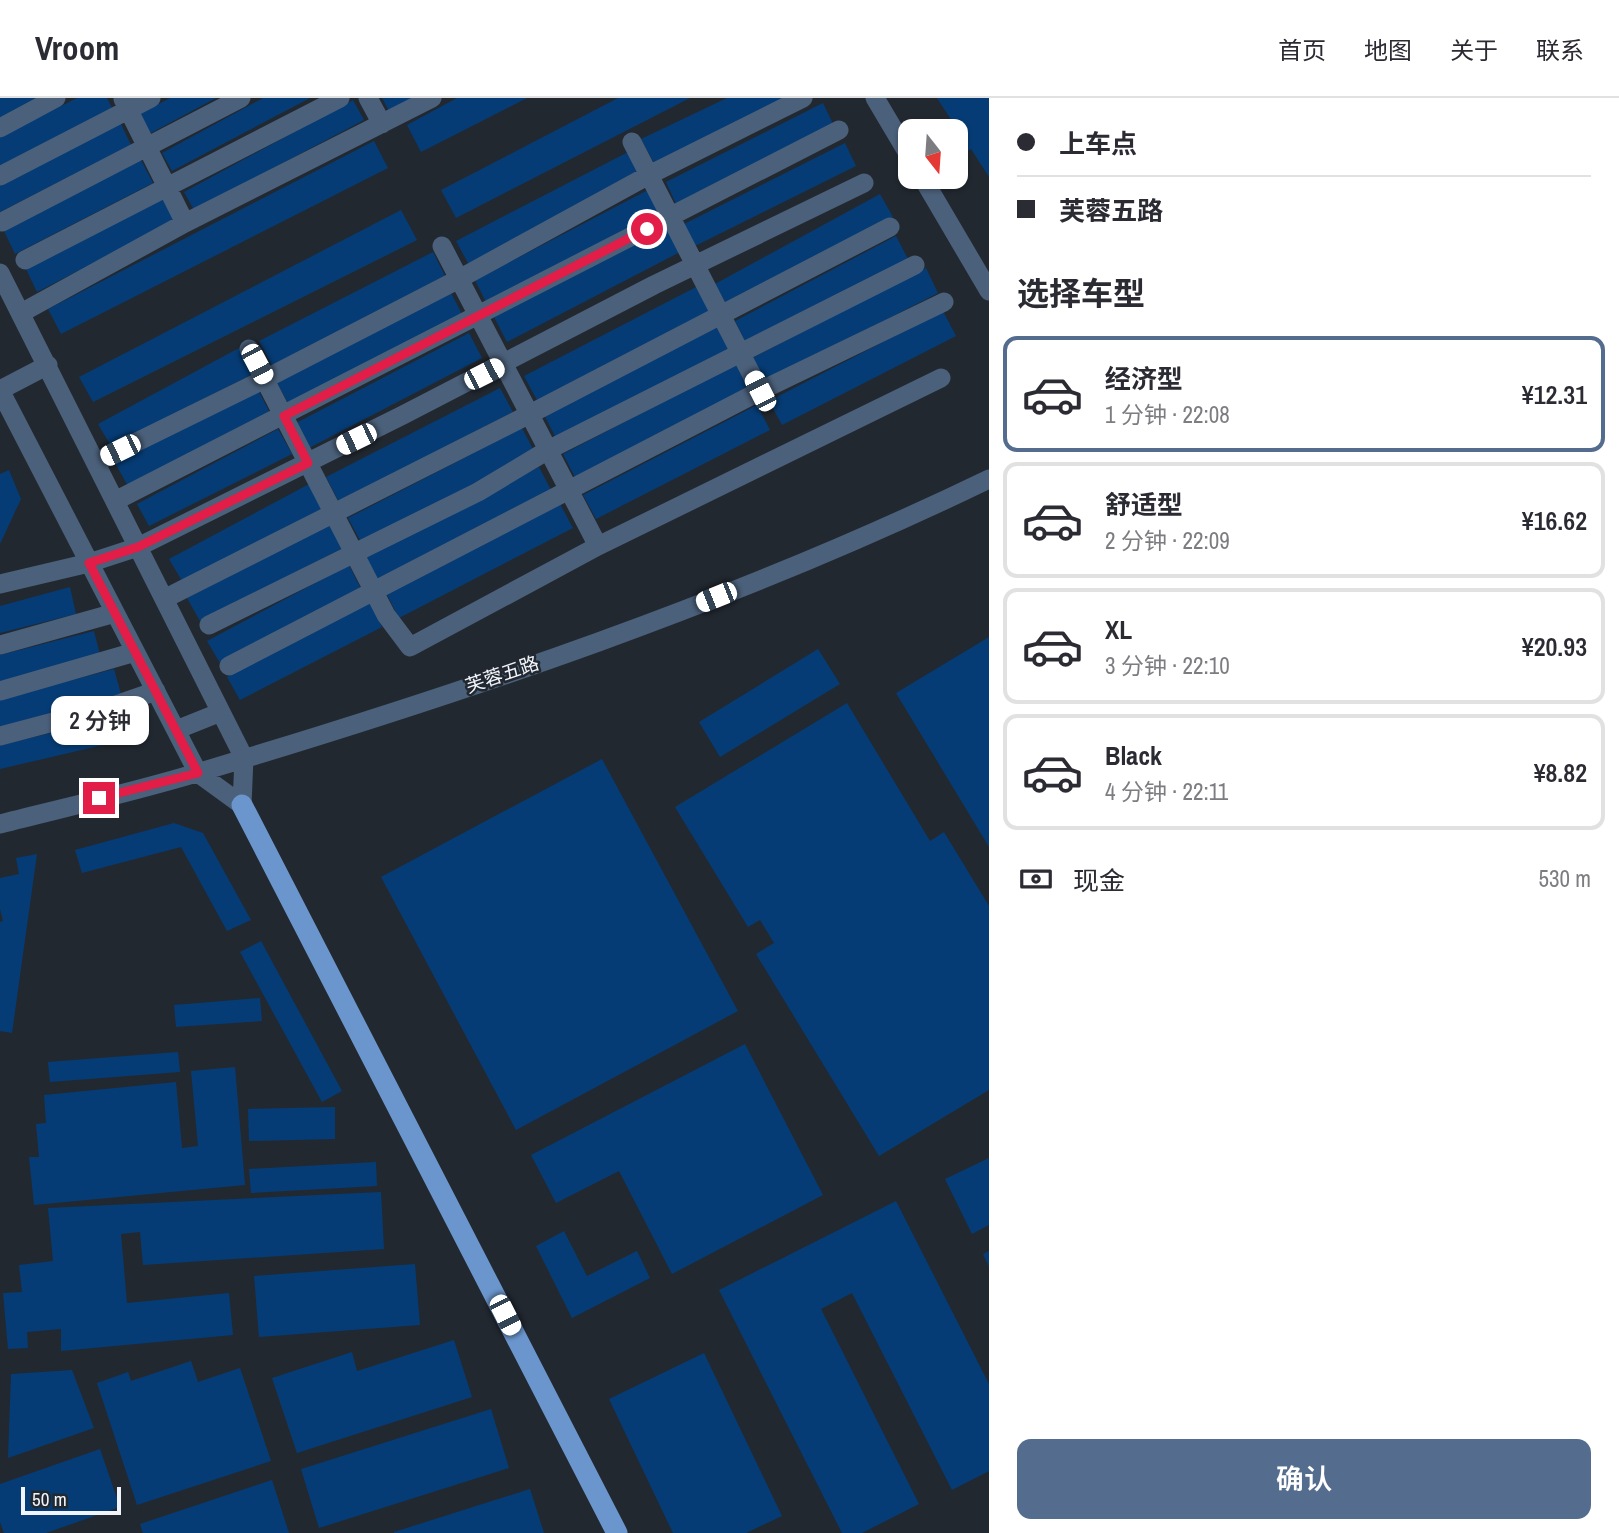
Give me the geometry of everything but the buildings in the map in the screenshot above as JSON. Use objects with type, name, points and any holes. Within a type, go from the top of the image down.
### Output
[{"type":"main road","points":[[242,805],[617,1533]]},
{"type":"street","points":[[0,128],[56,98]]},
{"type":"street","points":[[0,176],[125,104],[151,98]]},
{"type":"street","points":[[2,222],[241,98]]},
{"type":"street","points":[[25,260],[341,98]]},
{"type":"street","points":[[368,98],[382,124]]},
{"type":"street","points":[[21,313],[185,223],[432,98]]},
{"type":"street","points":[[96,462],[265,379],[459,279],[649,175],[803,98]]},
{"type":"street","points":[[875,98],[898,137]]},
{"type":"street","points":[[125,104],[185,223]]},
{"type":"street","points":[[116,501],[839,130]]},
{"type":"street","points":[[632,142],[760,391]]},
{"type":"street","points":[[0,584],[89,563],[138,547],[695,265],[864,183]]},
{"type":"street","points":[[929,189],[989,291]]},
{"type":"street","points":[[164,599],[530,414],[890,227]]},
{"type":"street","points":[[442,246],[598,546]]},
{"type":"street","points":[[209,625],[478,492],[548,450],[915,265]]},
{"type":"street","points":[[0,274],[244,758],[242,805]]},
{"type":"street","points":[[229,666],[760,391],[944,302]]},
{"type":"street","points":[[249,349],[386,615],[410,647],[598,546],[941,378]]},
{"type":"street","points":[[48,365],[0,390],[198,773],[242,805]]},
{"type":"street","name":"芙蓉五路","points":[[0,824],[198,773],[440,696],[666,618],[893,526],[989,479]]},
{"type":"street","points":[[0,645],[115,613]]},
{"type":"street","points":[[0,691],[135,652]]},
{"type":"street","points":[[0,736],[110,707],[156,691]]},
{"type":"street","points":[[176,730],[220,712]]},
{"type":"route","points":[[99,798],[198,773],[89,563],[138,547],[308,463],[284,416],[647,229]]}]
